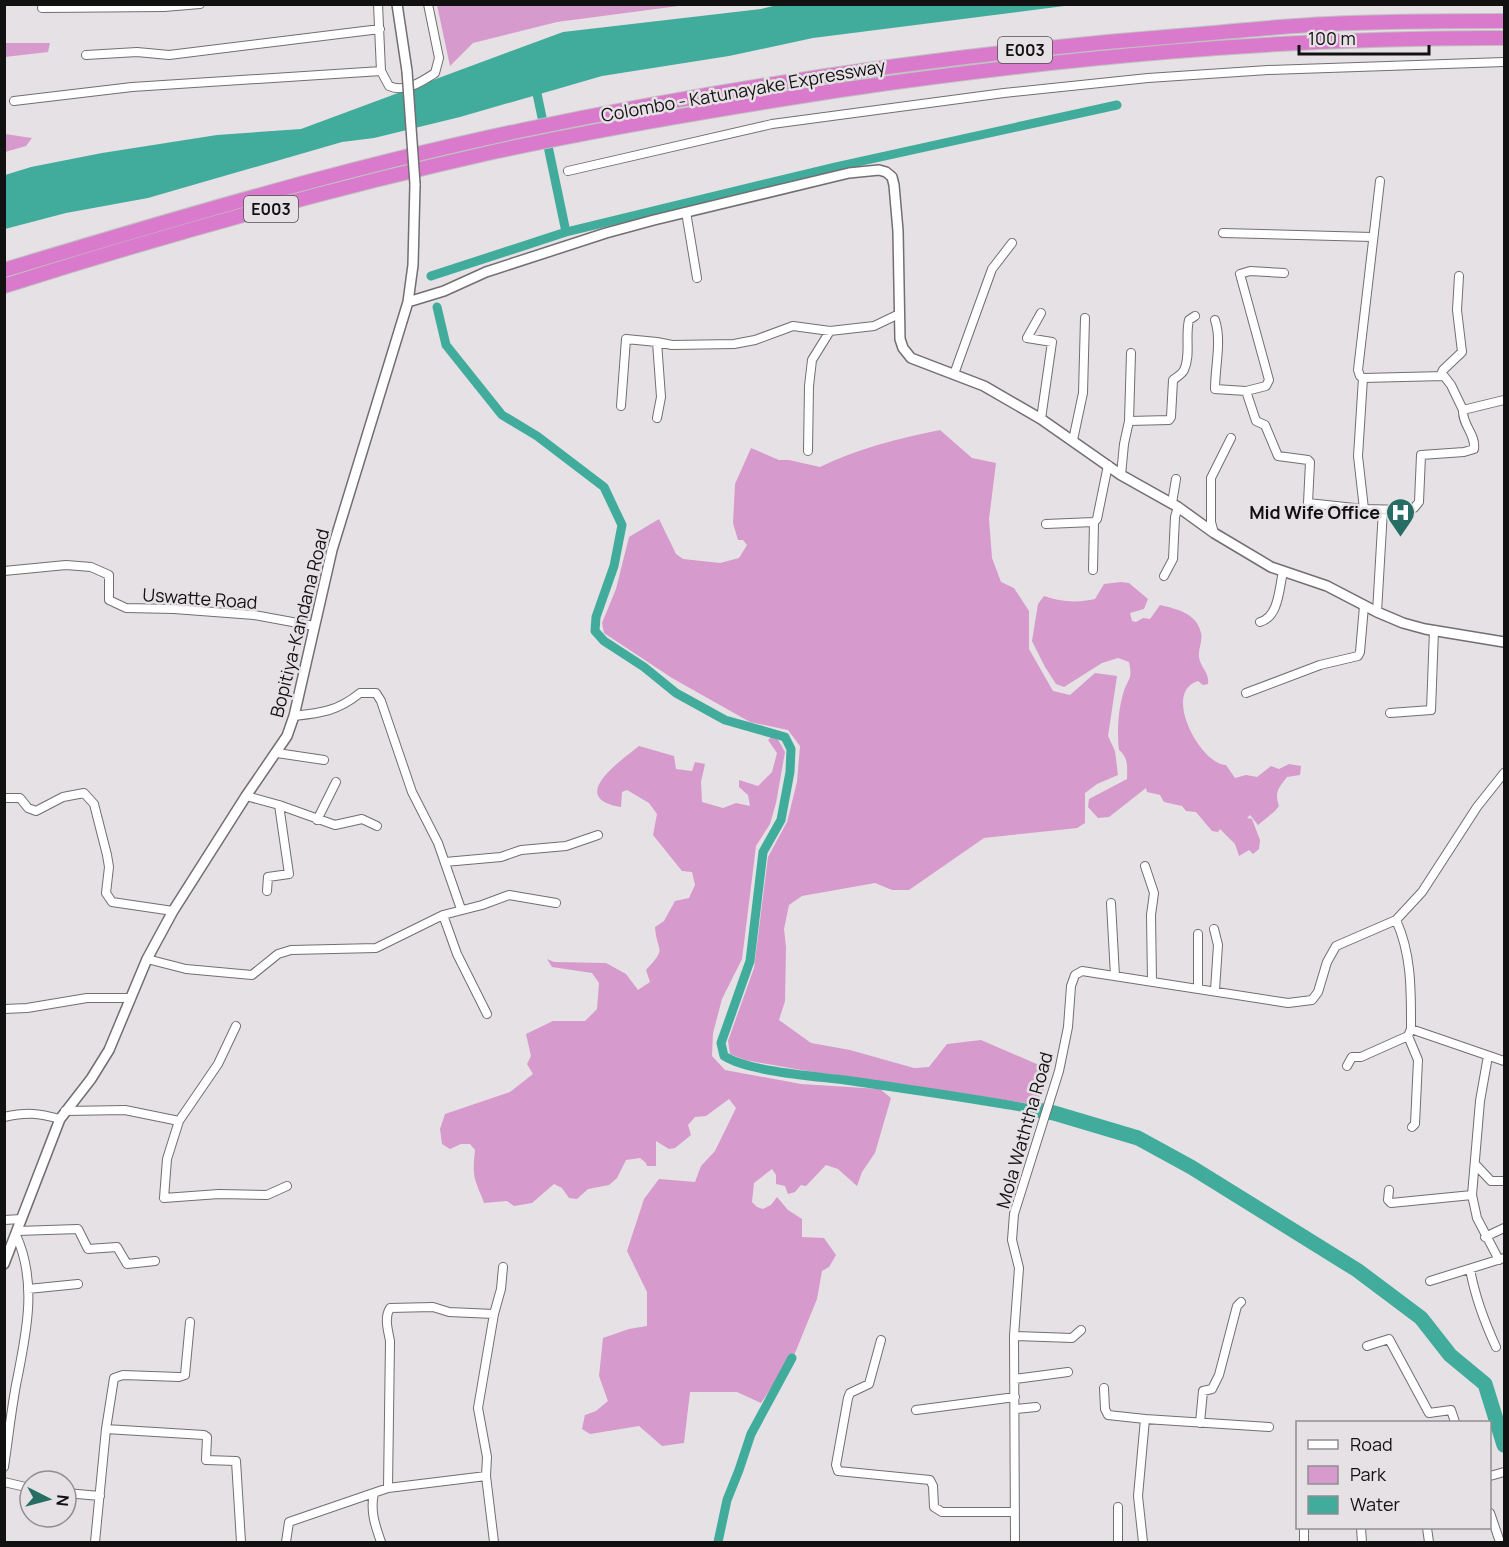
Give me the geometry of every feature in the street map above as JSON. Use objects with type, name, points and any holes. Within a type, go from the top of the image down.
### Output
[{"type":"highway","name":"Colombo - Katunayake Expressway","points":[[4,270],[266,193],[444,148],[544,126],[759,86],[915,63],[1078,43],[1328,24],[1504,21]]},
{"type":"highway","name":"Colombo - Katunayake Expressway","points":[[4,286],[178,233],[395,176],[554,140],[724,108],[959,73],[1192,48],[1395,39],[1504,38]]},
{"type":"street","points":[[42,8],[164,7],[200,4]]},
{"type":"street","points":[[378,4],[381,72],[389,86],[397,90],[417,84],[435,73],[439,58],[428,4]]},
{"type":"street","name":"Bopitiya-Kandana Road","points":[[4,1264],[63,1115],[91,1079],[109,1050],[147,959],[173,911],[287,736],[294,716],[332,550],[408,302],[413,265],[415,184],[407,71],[397,4]]},
{"type":"street","points":[[86,55],[137,52],[169,55],[380,29]]},
{"type":"street","points":[[568,171],[772,124],[1004,93],[1148,78],[1268,70],[1504,62]]},
{"type":"street","points":[[14,101],[132,87],[381,72]]},
{"type":"street","points":[[408,302],[573,244],[686,212],[849,173],[870,170],[886,172],[892,177],[896,198],[900,339],[906,354],[916,361],[984,386],[1041,419],[1121,475],[1175,505],[1258,560],[1283,572],[1327,586],[1377,612],[1415,626],[1504,642]]},
{"type":"street","points":[[1364,509],[1358,456],[1363,378],[1358,370],[1380,181]]},
{"type":"street","points":[[686,212],[697,278]]},
{"type":"street","points":[[1223,233],[1372,237]]},
{"type":"street","points":[[954,374],[992,269],[1012,243]]},
{"type":"street","points":[[1215,320],[1219,333],[1215,363],[1215,389],[1246,391],[1266,386],[1269,380],[1240,274],[1250,271],[1284,273]]},
{"type":"street","points":[[1440,376],[1443,370],[1462,352],[1457,310],[1459,276]]},
{"type":"street","points":[[1041,313],[1027,339],[1052,342],[1041,419]]},
{"type":"street","points":[[621,406],[626,339],[672,345],[734,344],[755,340],[793,326],[830,331],[874,326],[899,314]]},
{"type":"street","points":[[1129,421],[1168,420],[1171,417],[1173,380],[1184,372],[1186,331],[1189,320],[1195,316]]},
{"type":"street","points":[[1073,440],[1083,393],[1086,318]]},
{"type":"street","points":[[808,451],[808,386],[812,360],[830,331]]},
{"type":"street","points":[[657,342],[661,397],[657,418]]},
{"type":"street","points":[[1121,475],[1129,421],[1131,353]]},
{"type":"street","points":[[1246,391],[1256,422],[1265,425],[1278,456],[1310,462],[1308,503],[1383,510],[1414,508],[1419,502],[1421,455],[1464,452],[1474,449],[1475,440],[1462,417],[1462,410],[1451,385],[1444,376],[1363,378]]},
{"type":"street","points":[[1462,410],[1504,400]]},
{"type":"street","points":[[1214,533],[1211,522],[1211,478],[1231,438]]},
{"type":"street","points":[[1093,570],[1094,522],[1108,465]]},
{"type":"street","points":[[1164,576],[1173,559],[1176,479]]},
{"type":"street","points":[[1377,612],[1383,510]]},
{"type":"street","points":[[1046,524],[1094,522]]},
{"type":"street","name":"Uswatte Road","points":[[4,571],[66,565],[90,567],[110,575],[109,600],[126,608],[254,615],[314,626]]},
{"type":"street","points":[[1260,622],[1266,621],[1275,608],[1283,572]]},
{"type":"street","points":[[1246,693],[1320,665],[1358,656],[1364,606]]},
{"type":"street","points":[[1390,713],[1431,710],[1434,630]]},
{"type":"street","points":[[294,716],[324,713],[347,703],[360,693],[376,693],[381,700],[412,792],[438,843],[461,909]]},
{"type":"street","points":[[276,753],[324,760]]},
{"type":"street","points":[[1412,1127],[1415,1124],[1418,1060],[1409,1033],[1411,973],[1396,920],[1422,892],[1478,807],[1504,773]]},
{"type":"street","points":[[316,820],[336,782]]},
{"type":"street","points":[[4,798],[20,798],[28,808],[36,811],[63,797],[84,793],[94,804],[102,834],[109,867],[106,893],[112,902],[173,911]]},
{"type":"street","points":[[246,796],[335,825],[362,819],[376,826]]},
{"type":"street","points":[[267,891],[268,877],[289,874],[279,805]]},
{"type":"street","points":[[445,862],[501,857],[521,850],[566,846],[598,835]]},
{"type":"street","points":[[1145,866],[1154,893],[1151,915],[1152,981]]},
{"type":"street","points":[[147,959],[186,969],[252,975],[278,954],[291,950],[376,948],[443,915],[489,903],[509,895],[556,903]]},
{"type":"street","points":[[1111,903],[1115,976]]},
{"type":"street","points":[[443,915],[457,954],[487,1014]]},
{"type":"street","name":"Mola Waththa Road","points":[[1015,1542],[1014,1336],[1019,1268],[1011,1240],[1014,1214],[1047,1112],[1068,1027],[1071,986],[1075,975],[1082,971],[1198,987],[1288,1003],[1312,1000],[1318,993],[1336,946],[1396,920]]},
{"type":"street","points":[[1214,929],[1218,945],[1215,990]]},
{"type":"street","points":[[1198,934],[1198,987]]},
{"type":"street","points":[[4,1009],[27,1008],[87,998],[130,998]]},
{"type":"street","points":[[236,1026],[218,1064],[179,1121],[167,1159],[164,1198],[219,1194],[267,1195],[287,1186]]},
{"type":"street","points":[[1347,1066],[1352,1057],[1361,1057],[1409,1033],[1504,1060]]},
{"type":"street","points":[[1430,1281],[1502,1259],[1485,1237],[1477,1218],[1472,1196],[1480,1101],[1488,1056]]},
{"type":"street","points":[[4,1117],[26,1112],[63,1115],[125,1110],[179,1121]]},
{"type":"street","points":[[1475,1164],[1491,1181],[1504,1181]]},
{"type":"street","points":[[1389,1190],[1388,1200],[1391,1203],[1472,1196]]},
{"type":"street","points":[[4,1220],[21,1219]]},
{"type":"street","points":[[1485,1237],[1504,1228]]},
{"type":"street","points":[[4,1467],[16,1386],[25,1348],[28,1274],[16,1233],[78,1229],[88,1249],[117,1246],[127,1264],[155,1261]]},
{"type":"street","points":[[494,1542],[486,1476],[487,1456],[478,1408],[494,1314],[501,1289],[503,1267]]},
{"type":"street","points":[[1470,1269],[1481,1313],[1496,1347]]},
{"type":"street","points":[[28,1289],[78,1284]]},
{"type":"street","points":[[1200,1423],[1203,1391],[1212,1389],[1219,1375],[1237,1306],[1241,1302]]},
{"type":"street","points":[[388,1488],[390,1341],[387,1320],[390,1308],[433,1307],[452,1313],[494,1314]]},
{"type":"street","points":[[95,1542],[106,1429],[114,1378],[123,1375],[178,1377],[185,1374],[190,1322]]},
{"type":"street","points":[[1014,1336],[1072,1338],[1081,1330]]},
{"type":"street","points":[[881,1340],[869,1384],[850,1393],[848,1398],[836,1465],[838,1471],[930,1480],[933,1486],[934,1507],[942,1512],[1015,1512]]},
{"type":"street","points":[[1367,1346],[1389,1340],[1429,1413],[1451,1410],[1455,1421]]},
{"type":"street","points":[[1015,1379],[1068,1372]]},
{"type":"street","points":[[1104,1388],[1105,1409],[1108,1415],[1269,1428]]},
{"type":"street","points":[[916,1410],[1015,1397]]},
{"type":"street","points":[[1016,1409],[1036,1407]]},
{"type":"street","points":[[1143,1542],[1138,1496],[1145,1419]]},
{"type":"street","points":[[106,1429],[204,1435],[207,1437],[206,1460],[236,1461],[241,1542]]},
{"type":"street","points":[[286,1542],[289,1522],[388,1488],[486,1476]]},
{"type":"street","points":[[374,1493],[371,1504],[381,1542]]},
{"type":"street","points":[[78,1495],[100,1496]]},
{"type":"street","points":[[1118,1507],[1118,1542]]},
{"type":"street","points":[[1491,1516],[1500,1542]]},
{"type":"street","points":[[1304,1529],[1304,1542]]},
{"type":"green space","points":[[437,4],[686,5],[557,22],[473,43],[450,66]]},
{"type":"green space","points":[[4,43],[50,43],[48,52],[5,57]]},
{"type":"green space","points":[[5,134],[32,138],[26,146],[5,152]]},
{"type":"green space","points":[[940,430],[972,458],[996,463],[989,519],[992,558],[1001,582],[1014,588],[1029,611],[1029,649],[1053,691],[1070,695],[1095,673],[1117,676],[1108,736],[1115,751],[1118,775],[1097,784],[1085,793],[1085,823],[1077,828],[984,838],[909,890],[892,890],[875,883],[802,896],[789,905],[784,929],[785,1001],[779,1020],[811,1043],[850,1050],[914,1068],[929,1067],[947,1044],[981,1040],[1039,1065],[1044,1092],[1032,1104],[801,1070],[745,1060],[730,1054],[728,1041],[754,968],[768,857],[787,822],[797,782],[800,746],[788,730],[750,722],[672,678],[604,633],[602,623],[616,589],[629,537],[659,519],[676,554],[683,559],[720,563],[739,558],[747,545],[743,540],[738,540],[733,523],[735,484],[751,448],[779,460],[820,467],[878,445]]},
{"type":"green space","points":[[1129,583],[1148,599],[1144,609],[1130,613],[1132,621],[1150,619],[1160,605],[1185,613],[1199,626],[1201,636],[1199,657],[1208,677],[1208,684],[1203,685],[1198,681],[1188,688],[1183,699],[1189,727],[1196,741],[1206,753],[1216,762],[1226,765],[1235,778],[1246,775],[1257,777],[1271,766],[1279,769],[1289,764],[1301,766],[1300,775],[1287,777],[1280,787],[1277,793],[1279,806],[1275,811],[1258,825],[1250,815],[1247,818],[1252,819],[1260,840],[1259,849],[1253,854],[1249,850],[1239,856],[1235,844],[1220,829],[1218,832],[1212,831],[1196,812],[1186,811],[1182,806],[1164,802],[1160,795],[1147,792],[1146,788],[1109,817],[1098,818],[1088,807],[1089,799],[1127,779],[1126,760],[1119,750],[1118,729],[1121,701],[1130,676],[1129,662],[1118,658],[1102,663],[1064,687],[1056,684],[1032,641],[1038,604],[1044,596],[1063,601],[1095,599],[1104,584]]},
{"type":"green space","points":[[771,737],[777,738],[785,752],[776,803],[770,824],[756,846],[742,959],[722,999],[713,1033],[712,1056],[725,1070],[801,1084],[880,1089],[891,1098],[875,1153],[862,1172],[857,1186],[838,1169],[826,1165],[806,1186],[801,1185],[795,1192],[788,1194],[785,1186],[776,1184],[776,1175],[772,1169],[754,1183],[752,1202],[757,1207],[763,1209],[771,1205],[777,1197],[788,1210],[802,1219],[802,1237],[824,1238],[836,1255],[829,1267],[822,1271],[817,1299],[795,1353],[761,1403],[737,1392],[690,1392],[684,1443],[662,1446],[639,1426],[590,1434],[582,1429],[585,1415],[596,1411],[608,1401],[599,1376],[603,1338],[629,1329],[647,1326],[647,1292],[627,1251],[644,1199],[659,1179],[695,1182],[701,1166],[715,1151],[736,1108],[729,1099],[706,1116],[695,1117],[688,1125],[691,1135],[675,1148],[669,1149],[656,1141],[656,1166],[647,1166],[640,1158],[626,1160],[617,1178],[609,1185],[588,1189],[577,1199],[569,1198],[562,1188],[554,1184],[532,1203],[514,1206],[507,1201],[484,1203],[474,1176],[475,1150],[470,1144],[461,1144],[450,1149],[442,1144],[440,1129],[445,1114],[510,1092],[533,1074],[527,1064],[531,1056],[526,1034],[553,1021],[585,1021],[597,1009],[599,983],[592,973],[552,967],[547,959],[554,962],[606,963],[626,974],[638,990],[650,982],[646,970],[660,950],[655,927],[664,921],[675,901],[689,898],[695,885],[692,872],[682,871],[653,835],[657,814],[649,803],[627,790],[622,792],[621,807],[605,802],[598,796],[598,788],[602,779],[639,746],[674,756],[676,769],[692,771],[695,762],[705,764],[701,782],[702,802],[723,808],[736,803],[750,806],[748,795],[739,787],[739,780],[758,786],[772,772],[777,753],[768,740]]},
{"type":"water","points":[[781,4],[1072,5],[813,38],[729,56],[602,76],[460,117],[374,138],[342,142],[148,198],[66,213],[5,229],[5,175],[31,167],[217,135],[301,129],[563,32],[761,9]]},
{"type":"waterway","points":[[535,84],[566,232]]},
{"type":"waterway","points":[[431,276],[566,232],[835,167],[1117,105]]},
{"type":"waterway","points":[[437,307],[446,345],[502,415],[537,436],[604,487],[622,525],[614,566],[596,617],[595,631],[604,641],[644,667],[676,693],[725,720],[785,737],[791,749],[790,772],[781,820],[763,852],[750,961],[721,1043],[724,1056],[765,1070],[1032,1109]]},
{"type":"waterway","points":[[1032,1109],[1054,1113],[1138,1138],[1191,1167],[1357,1270],[1421,1318],[1450,1355],[1485,1384],[1504,1445]]},
{"type":"waterway","points":[[718,1542],[727,1500],[751,1434],[792,1358]]},
{"type":"place","name":"Mid Wife Office","points":[[1401,538]]}]
